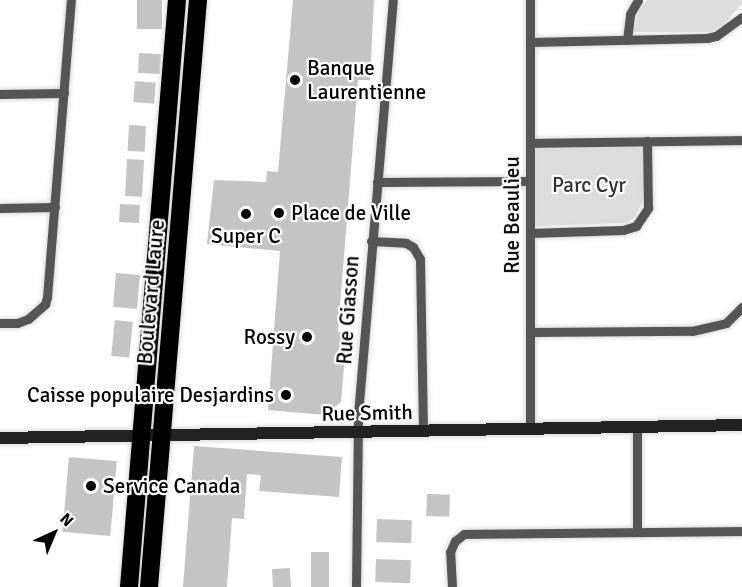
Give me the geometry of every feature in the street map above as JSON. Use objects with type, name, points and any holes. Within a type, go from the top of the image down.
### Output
[{"type":"highway","name":"Boulevard Laure","points":[[129,587],[177,0]]},
{"type":"highway","name":"Boulevard Laure","points":[[149,587],[198,0]]},
{"type":"street","points":[[0,323],[17,323],[28,319],[45,304],[71,0]]},
{"type":"street","name":"Rue Giasson","points":[[356,587],[358,432],[371,241],[393,0]]},
{"type":"street","name":"Rue Beaulieu","points":[[530,0],[530,429]]},
{"type":"street","points":[[627,40],[630,14],[639,0]]},
{"type":"street","points":[[530,42],[707,38],[721,33],[742,17]]},
{"type":"street","points":[[0,94],[64,93]]},
{"type":"street","points":[[530,143],[742,140]]},
{"type":"street","points":[[530,233],[623,230],[636,226],[648,208],[647,141]]},
{"type":"street","points":[[377,182],[530,182]]},
{"type":"street","points":[[0,208],[55,207]]},
{"type":"street","points":[[371,241],[406,243],[413,247],[420,259],[423,431]]},
{"type":"street","points":[[530,332],[692,331],[726,323],[742,307]]},
{"type":"street","name":"Rue Smith","points":[[0,438],[740,424]]},
{"type":"street","points":[[637,427],[638,530]]},
{"type":"street","points":[[452,587],[450,552],[455,541],[464,534],[638,530],[742,531]]},
{"type":"green space","points":[[647,0],[742,0],[742,4],[724,24],[711,32],[633,32],[639,10]]},
{"type":"green space","name":"Parc Cyr","points":[[643,144],[644,199],[635,217],[626,223],[535,226],[534,147]]},
{"type":"building","points":[[137,0],[162,0],[162,29],[137,29]]},
{"type":"building","name":"Place de Ville","points":[[293,0],[374,0],[370,80],[358,80],[338,332],[347,333],[341,402],[325,415],[268,410],[280,251],[207,244],[214,180],[266,182],[267,171],[278,172]]},
{"type":"building","points":[[139,53],[161,54],[160,74],[138,73]]},
{"type":"building","points":[[135,81],[156,83],[154,104],[133,102]]},
{"type":"building","points":[[129,125],[146,126],[145,152],[128,151]]},
{"type":"building","points":[[127,159],[144,160],[142,197],[125,196]]},
{"type":"building","points":[[120,204],[140,205],[139,223],[119,222]]},
{"type":"building","points":[[116,273],[140,275],[137,309],[113,307]]},
{"type":"building","points":[[115,320],[133,322],[129,358],[111,356]]},
{"type":"building","points":[[194,446],[342,457],[339,497],[259,491],[261,475],[247,474],[244,519],[232,518],[227,587],[183,587]]},
{"type":"building","points":[[69,457],[117,461],[110,536],[62,532]]},
{"type":"building","points":[[427,494],[450,495],[449,517],[426,516]]},
{"type":"building","points":[[377,519],[412,520],[411,543],[376,542]]},
{"type":"building","points":[[311,552],[329,552],[329,587],[311,587]]},
{"type":"building","points":[[376,559],[411,560],[410,583],[375,582]]},
{"type":"building","points":[[290,568],[291,587],[273,587],[272,569]]},
{"type":"place","name":"Banque Laurentienne","points":[[295,80]]},
{"type":"place","name":"Place de Ville","points":[[279,213]]},
{"type":"place","name":"Super C","points":[[246,214]]},
{"type":"place","name":"Rossy","points":[[307,337]]},
{"type":"place","name":"Caisse populaire Desjardins","points":[[286,395]]},
{"type":"place","name":"Service Canada","points":[[91,486]]}]
